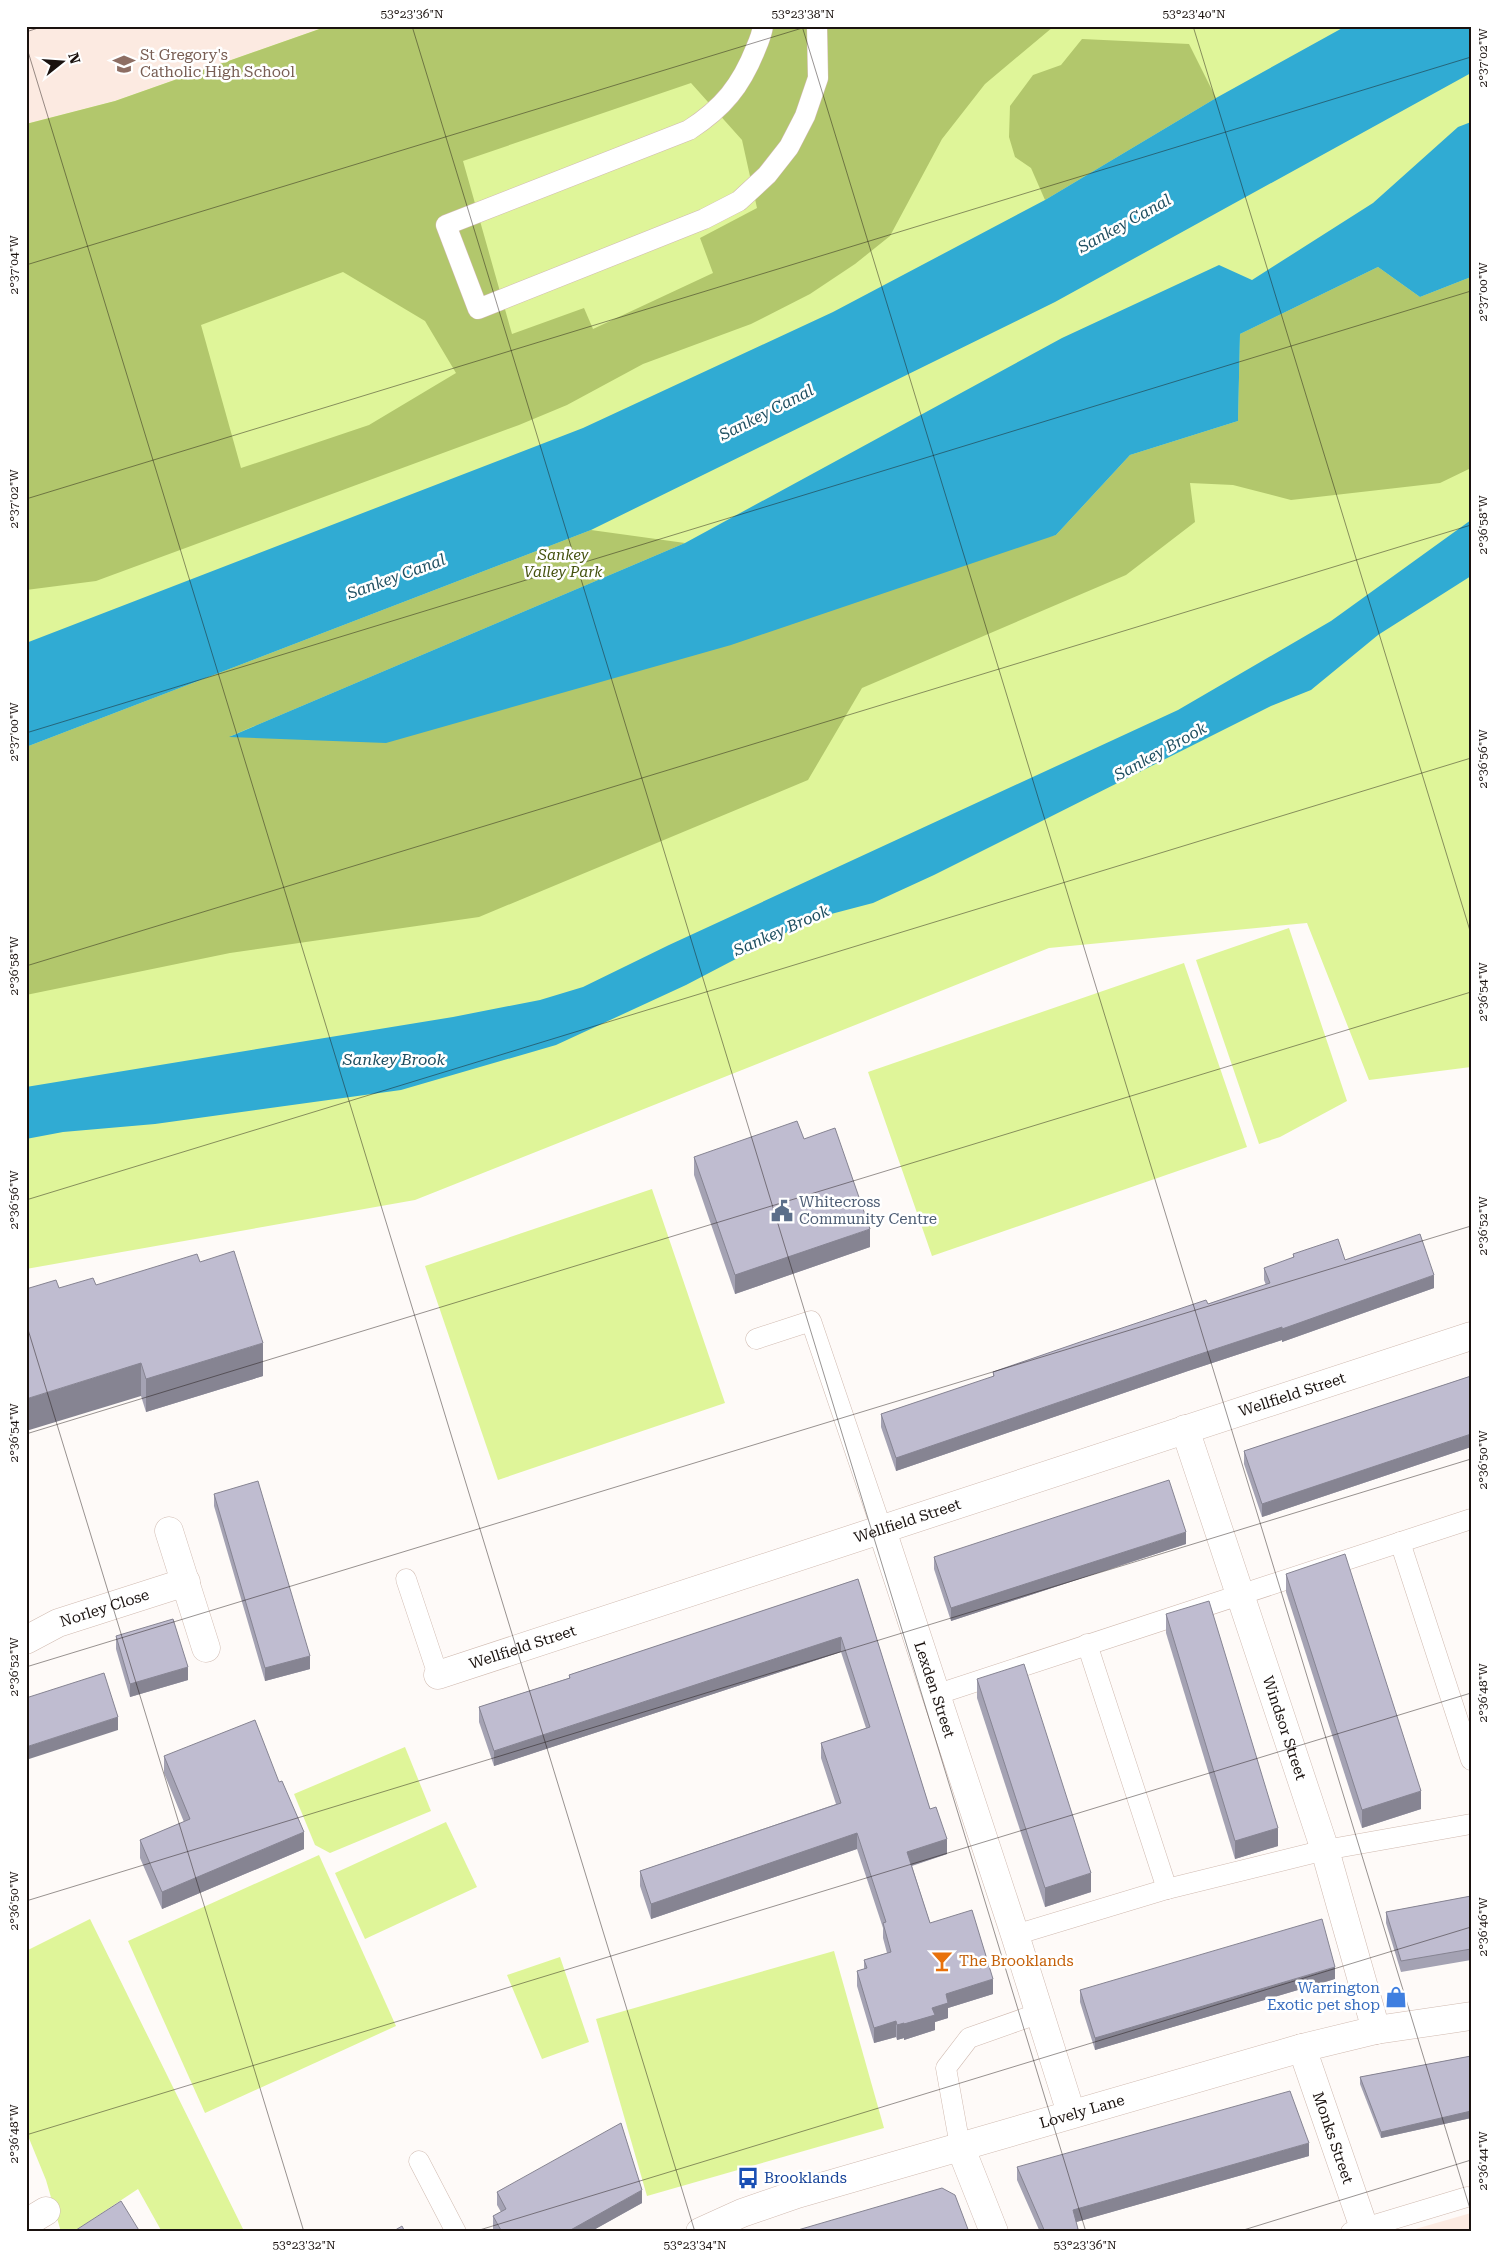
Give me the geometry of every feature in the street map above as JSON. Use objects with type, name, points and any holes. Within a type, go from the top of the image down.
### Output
[{"type":"street","name":"Wellfield Street","points":[[438,1674],[1471,1336]]},
{"type":"street","name":"Windsor Street","points":[[1185,1429],[1325,1850],[1376,2030]]},
{"type":"street","name":"Lexden Street","points":[[882,1530],[1015,1935],[1071,2113]]},
{"type":"street","points":[[169,1531],[206,1648]]},
{"type":"street","name":"Norley Close","points":[[26,1640],[58,1623],[186,1582]]},
{"type":"street","name":"Lovely Lane","points":[[700,2232],[742,2213],[797,2194],[1071,2113],[1302,2048],[1376,2030],[1471,2016]]},
{"type":"street","name":"Monks Street","points":[[1302,2048],[1358,2230]]},
{"type":"street","points":[[960,2146],[994,2232]]},
{"type":"lane","points":[[763,26],[751,61],[738,86],[720,107],[689,130],[446,225],[478,309],[704,219],[739,200],[767,175],[789,147],[805,116],[818,78],[817,26]]},
{"type":"lane","name":"Lexden Street","points":[[756,1339],[811,1321],[882,1530]]},
{"type":"lane","points":[[935,1695],[1471,1519]]},
{"type":"lane","points":[[1400,1542],[1471,1760]]},
{"type":"lane","name":"Wellfield Street","points":[[406,1579],[438,1674]]},
{"type":"lane","points":[[1087,1644],[1167,1889]]},
{"type":"lane","points":[[1015,1935],[1167,1889],[1325,1850],[1471,1824]]},
{"type":"lane","points":[[960,2146],[946,2068],[968,2038],[1040,2013]]},
{"type":"lane","points":[[419,2160],[456,2232]]},
{"type":"lane","points":[[1358,2230],[1467,2196]]},
{"type":"shaded area","name":"St Gregory's Catholic High School","points":[[26,26],[328,26],[115,101],[26,124]]},
{"type":"shaded area","points":[[1471,2213],[1471,2232],[1405,2232]]},
{"type":"green space","name":"Sankey Valley Park","points":[[328,26],[1471,26],[1471,1067],[1369,1080],[1307,923],[1049,948],[415,1200],[26,1269],[26,124],[115,101]]},
{"type":"green space","points":[[328,26],[1053,27],[985,84],[942,139],[890,236],[855,264],[810,294],[751,324],[643,364],[567,405],[519,425],[96,581],[26,590],[26,124],[115,101]],"holes":[[[691,83],[742,140],[757,208],[700,238],[713,273],[593,329],[584,308],[512,334],[463,161]],[[343,272],[425,321],[456,373],[369,425],[241,468],[201,325]]]},
{"type":"green space","points":[[1082,39],[1189,44],[1216,98],[1045,200],[1031,168],[1015,157],[1009,137],[1010,106],[1033,75],[1061,65]]},
{"type":"green space","points":[[1378,267],[1420,297],[1471,277],[1471,468],[1440,483],[1291,500],[1233,485],[1190,483],[1195,522],[1126,575],[862,688],[808,780],[479,917],[230,953],[26,995],[26,747],[591,530],[685,543],[231,736],[1056,535],[1130,455],[1238,421],[1240,334]]},
{"type":"green space","points":[[1289,928],[1347,1101],[1280,1137],[1259,1144],[1196,960]]},
{"type":"green space","points":[[1184,963],[1247,1147],[932,1256],[868,1072]]},
{"type":"green space","points":[[652,1189],[725,1403],[498,1480],[425,1266]]},
{"type":"green space","points":[[405,1747],[431,1811],[330,1853],[315,1845],[294,1794]]},
{"type":"green space","points":[[446,1822],[477,1887],[365,1939],[335,1873]]},
{"type":"green space","points":[[319,1855],[396,2026],[205,2113],[128,1941]]},
{"type":"green space","points":[[90,1919],[243,2232],[162,2232],[138,2189],[73,2232],[61,2232],[46,2180],[26,2131],[26,1951]]},
{"type":"green space","points":[[834,1951],[884,2128],[647,2196],[596,2019]]},
{"type":"green space","points":[[560,1957],[589,2042],[542,2059],[507,1975]]},
{"type":"water","name":"Sankey Canal","points":[[1346,26],[1471,26],[1471,73],[1055,302],[591,530],[26,747],[26,643],[583,428],[833,312],[1045,200],[1216,98]]},
{"type":"water","points":[[1471,122],[1471,277],[1420,297],[1378,267],[1240,334],[1238,421],[1130,455],[1056,535],[731,645],[386,743],[229,737],[685,543],[1062,338],[1219,265],[1252,280],[1373,203],[1458,127]]},
{"type":"water","name":"Sankey Brook","points":[[1471,520],[1471,576],[1378,635],[1311,690],[1271,706],[934,875],[873,903],[812,919],[686,985],[556,1045],[401,1090],[155,1124],[63,1132],[26,1139],[26,1087],[453,1017],[540,1000],[583,987],[669,945],[1178,710],[1331,621]]},
{"type":"building","name":"Whitecross Community Centre","points":[[797,1121],[804,1139],[835,1128],[870,1229],[735,1275],[694,1157]]},
{"type":"building","points":[[1420,1234],[1434,1275],[1282,1329],[1282,1327],[1188,1358],[896,1458],[881,1414],[994,1376],[993,1372],[1086,1340],[1206,1300],[1208,1304],[1270,1283],[1264,1268],[1294,1257],[1293,1254],[1338,1239],[1345,1260]]},
{"type":"building","points":[[234,1251],[263,1343],[146,1379],[141,1363],[26,1399],[26,1289],[56,1280],[59,1288],[93,1278],[96,1285],[197,1254],[200,1262]]},
{"type":"building","points":[[1471,1376],[1471,1434],[1262,1504],[1244,1451]]},
{"type":"building","points":[[1169,1480],[1186,1532],[951,1608],[934,1557]]},
{"type":"building","points":[[258,1481],[310,1656],[265,1668],[214,1494]]},
{"type":"building","points":[[1345,1554],[1421,1791],[1362,1810],[1286,1574]]},
{"type":"building","points":[[858,1579],[930,1809],[936,1807],[947,1839],[907,1852],[930,1923],[972,1910],[993,1979],[946,1994],[948,2003],[932,2008],[935,2015],[904,2024],[897,2025],[896,2021],[874,2028],[857,1971],[867,1968],[864,1960],[891,1952],[883,1923],[886,1922],[857,1833],[651,1904],[640,1871],[841,1803],[821,1743],[870,1727],[841,1637],[494,1751],[479,1707],[570,1678],[569,1675]]},
{"type":"building","points":[[1209,1601],[1278,1828],[1235,1841],[1166,1614]]},
{"type":"building","points":[[173,1619],[188,1667],[130,1684],[116,1636]]},
{"type":"building","points":[[1024,1664],[1091,1873],[1045,1888],[977,1679]]},
{"type":"building","points":[[104,1673],[118,1717],[26,1747],[26,1698]]},
{"type":"building","points":[[255,1720],[279,1782],[282,1781],[304,1832],[162,1892],[140,1840],[190,1819],[164,1756]]},
{"type":"building","points":[[1471,1896],[1471,1949],[1401,1961],[1386,1912]]},
{"type":"building","points":[[1322,1919],[1335,1967],[1095,2038],[1080,1990]]},
{"type":"building","points":[[1471,2056],[1471,2111],[1381,2132],[1360,2077]]},
{"type":"building","points":[[1290,2091],[1309,2143],[1073,2210],[1078,2229],[1069,2232],[1045,2232],[1017,2167]]},
{"type":"building","points":[[621,2123],[642,2190],[567,2232],[502,2232],[493,2216],[506,2209],[497,2192]]},
{"type":"building","points":[[942,2188],[955,2195],[969,2232],[791,2232]]},
{"type":"building","points":[[121,2201],[140,2232],[73,2232]]},
{"type":"building","points":[[402,2226],[405,2232],[392,2232]]},
{"type":"place","name":"St Gregory's Catholic High School","points":[[124,64]]},
{"type":"place","name":"Whitecross Community Centre","points":[[782,1211]]},
{"type":"place","name":"The Brooklands","points":[[942,1961]]},
{"type":"place","name":"Warrington Exotic pet shop","points":[[1396,1997]]},
{"type":"place","name":"Brooklands","points":[[748,2178]]}]
